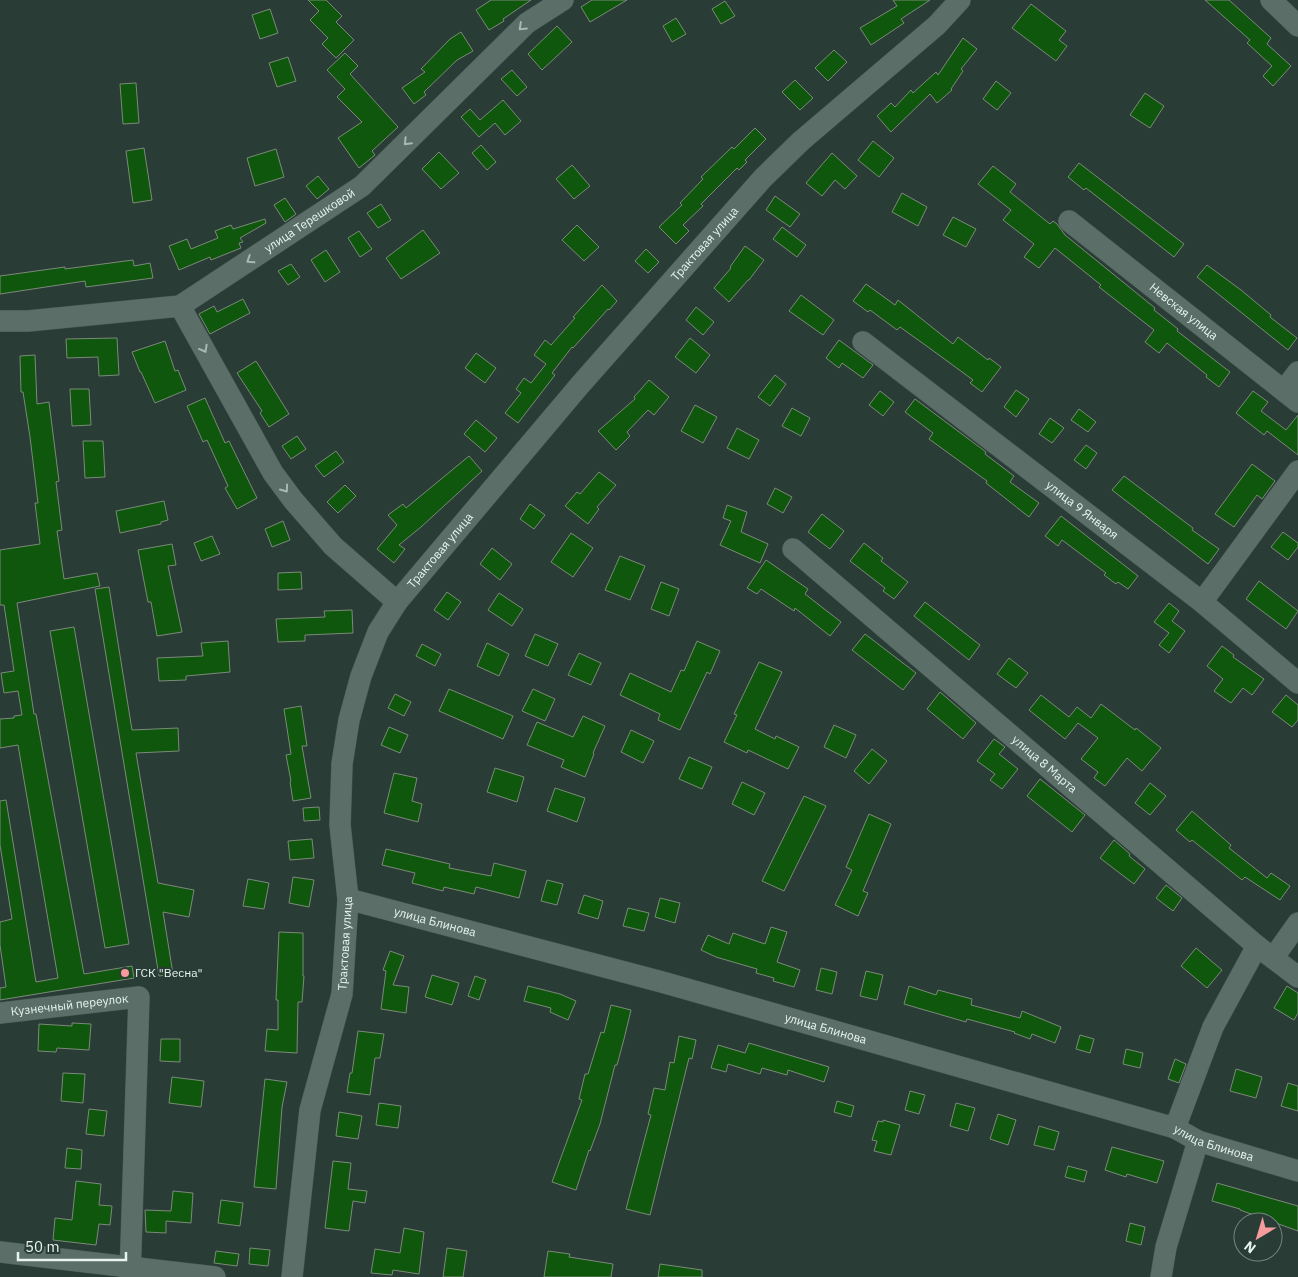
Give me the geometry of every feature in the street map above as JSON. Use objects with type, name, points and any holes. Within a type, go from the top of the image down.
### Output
[{"type":"street","name":"улица Терешковой","points":[[0,321],[28,321],[180,306],[362,186],[527,23],[563,0]]},
{"type":"street","name":"Трактовая улица","points":[[292,1277],[310,1110],[342,994],[348,899],[340,825],[342,764],[361,676],[378,632],[397,602],[580,386],[763,178],[801,141],[937,25],[960,0]]},
{"type":"street","points":[[1271,0],[1298,26]]},
{"type":"street","name":"Невская улица","points":[[1069,221],[1291,396]]},
{"type":"street","points":[[180,306],[273,473],[293,500],[333,546],[397,602]]},
{"type":"street","name":"улица 9 Января","points":[[862,342],[1202,602],[1298,683]]},
{"type":"street","points":[[1291,396],[1298,372]]},
{"type":"street","points":[[1202,602],[1298,471]]},
{"type":"street","name":"улица 8 Марта","points":[[793,549],[1265,952],[1298,977]]},
{"type":"street","name":"улица Блинова","points":[[348,899],[662,982],[1175,1128],[1198,1140],[1298,1171]]},
{"type":"street","points":[[1175,1128],[1213,1027],[1265,952],[1298,923]]},
{"type":"street","name":"Кузнечный переулок","points":[[0,1013],[139,997],[130,1272]]},
{"type":"street","points":[[1161,1277],[1166,1247],[1198,1140]]},
{"type":"street","points":[[0,1252],[130,1272],[215,1277]]},
{"type":"building","points":[[308,0],[326,0],[342,16],[336,22],[354,40],[336,58],[322,44],[328,38],[310,20],[319,11]]},
{"type":"building","points":[[491,0],[531,0],[489,30],[476,10]]},
{"type":"building","points":[[592,0],[627,0],[590,22],[581,7]]},
{"type":"building","points":[[893,0],[930,0],[901,19],[904,23],[871,45],[860,28],[897,6]]},
{"type":"building","points":[[1205,0],[1229,0],[1271,38],[1267,44],[1291,66],[1273,86],[1263,76],[1272,66],[1247,43],[1250,40]]},
{"type":"building","points":[[725,1],[735,16],[721,24],[712,9]]},
{"type":"building","points":[[1031,4],[1066,31],[1059,40],[1067,46],[1056,61],[1012,28]]},
{"type":"building","points":[[270,9],[278,33],[260,39],[252,15]]},
{"type":"building","points":[[676,18],[686,34],[672,42],[663,26]]},
{"type":"building","points":[[557,26],[572,42],[542,70],[528,54]]},
{"type":"building","points":[[461,32],[473,51],[457,60],[424,92],[426,95],[414,104],[402,88],[425,72],[421,69],[450,39]]},
{"type":"building","points":[[963,38],[977,49],[961,69],[963,71],[952,90],[937,103],[930,94],[891,132],[877,116],[891,103],[895,107],[911,90],[913,93],[936,72],[938,75]]},
{"type":"building","points":[[834,50],[847,62],[828,81],[815,68]]},
{"type":"building","points":[[345,53],[358,66],[350,74],[398,127],[372,151],[375,155],[359,168],[338,138],[362,122],[337,97],[345,89],[327,70]]},
{"type":"building","points":[[288,57],[296,81],[277,87],[269,63]]},
{"type":"building","points":[[512,70],[527,87],[517,96],[501,79]]},
{"type":"building","points":[[795,80],[813,98],[800,110],[782,92]]},
{"type":"building","points":[[996,81],[1011,93],[997,110],[983,99]]},
{"type":"building","points":[[136,83],[139,123],[123,124],[120,84]]},
{"type":"building","points":[[1145,93],[1164,106],[1150,128],[1130,115]]},
{"type":"building","points":[[503,100],[521,121],[505,135],[495,123],[479,137],[461,117],[470,109],[480,120]]},
{"type":"building","points":[[755,128],[766,139],[745,160],[747,162],[739,170],[737,168],[683,225],[689,231],[676,244],[659,227],[682,205],[680,203],[703,179],[701,177]]},
{"type":"building","points":[[873,141],[894,158],[879,177],[858,160]]},
{"type":"building","points":[[481,145],[496,162],[487,170],[472,153]]},
{"type":"building","points":[[144,148],[152,200],[133,203],[126,151]]},
{"type":"building","points":[[276,149],[284,177],[255,186],[247,158]]},
{"type":"building","points":[[439,152],[459,173],[441,189],[422,169]]},
{"type":"building","points":[[832,153],[857,176],[845,189],[835,180],[822,196],[806,183]]},
{"type":"building","points":[[1079,163],[1184,244],[1174,257],[1086,188],[1084,190],[1068,177]]},
{"type":"building","points":[[572,165],[590,186],[574,199],[556,179]]},
{"type":"building","points":[[993,166],[1016,184],[1010,192],[1050,224],[1053,221],[1057,224],[1065,235],[1155,308],[1154,310],[1178,329],[1177,331],[1230,372],[1219,387],[1167,343],[1159,353],[1145,342],[1154,330],[1099,287],[1101,285],[1055,248],[1039,268],[1024,257],[1034,244],[1003,220],[1011,210],[978,184]]},
{"type":"building","points":[[318,176],[329,189],[317,199],[306,186]]},
{"type":"building","points":[[902,193],[927,207],[918,226],[892,212]]},
{"type":"building","points":[[775,196],[800,214],[790,227],[766,210]]},
{"type":"building","points":[[285,198],[296,214],[285,222],[274,205]]},
{"type":"building","points":[[381,204],[391,220],[378,228],[367,213]]},
{"type":"building","points":[[953,217],[976,229],[966,247],[943,235]]},
{"type":"building","points":[[265,219],[266,223],[240,238],[243,242],[239,243],[241,248],[211,260],[210,257],[179,270],[169,246],[187,239],[191,249],[218,238],[215,231],[231,225],[233,229]]},
{"type":"building","points":[[577,225],[599,247],[584,261],[562,240]]},
{"type":"building","points":[[782,227],[806,245],[797,257],[773,239]]},
{"type":"building","points":[[423,230],[440,253],[401,279],[386,258]]},
{"type":"building","points":[[359,231],[372,249],[360,257],[348,238]]},
{"type":"building","points":[[745,246],[764,260],[729,302],[714,288],[731,268]]},
{"type":"building","points":[[646,249],[659,262],[648,273],[635,261]]},
{"type":"building","points":[[326,250],[340,272],[325,282],[311,260]]},
{"type":"building","points":[[133,260],[134,266],[150,263],[153,278],[86,287],[85,281],[0,294],[0,276]]},
{"type":"building","points":[[291,264],[300,277],[288,285],[278,271]]},
{"type":"building","points":[[1207,265],[1241,290],[1271,315],[1270,317],[1297,338],[1288,350],[1197,277]]},
{"type":"building","points":[[866,284],[895,305],[898,300],[953,344],[958,337],[988,360],[989,358],[1001,367],[982,392],[970,383],[973,380],[900,327],[897,330],[870,310],[868,312],[853,301]]},
{"type":"building","points":[[602,285],[617,301],[572,347],[552,373],[555,375],[518,423],[505,413],[521,393],[516,389],[524,378],[531,383],[546,364],[534,355],[545,340],[551,345]]},
{"type":"building","points":[[801,295],[834,320],[823,335],[789,311]]},
{"type":"building","points":[[243,299],[250,313],[210,334],[199,314],[214,306],[217,312]]},
{"type":"building","points":[[696,307],[714,322],[703,335],[686,320]]},
{"type":"building","points":[[117,338],[119,375],[99,376],[98,357],[67,358],[66,339]]},
{"type":"building","points":[[690,338],[710,355],[696,373],[675,357]]},
{"type":"building","points":[[839,340],[873,365],[863,378],[842,363],[839,368],[826,358]]},
{"type":"building","points":[[165,341],[175,371],[178,370],[186,390],[155,403],[132,352]]},
{"type":"building","points":[[476,353],[496,368],[485,383],[465,368]]},
{"type":"building","points":[[35,355],[37,404],[49,402],[59,481],[56,482],[62,530],[57,531],[64,579],[97,573],[100,586],[17,603],[34,714],[36,714],[84,974],[132,966],[134,978],[0,1000],[0,988],[6,987],[0,945],[0,922],[12,919],[0,845],[0,801],[6,800],[36,982],[58,978],[18,745],[0,748],[0,719],[14,718],[14,716],[22,715],[18,691],[4,693],[1,673],[14,671],[4,605],[0,605],[0,550],[40,544],[35,503],[38,503],[30,437],[23,392],[21,392],[20,356]]},
{"type":"building","points":[[256,361],[289,414],[269,427],[260,413],[262,411],[237,373]]},
{"type":"building","points":[[775,375],[786,384],[770,406],[758,397]]},
{"type":"building","points":[[649,380],[669,397],[654,415],[648,410],[627,432],[630,436],[616,450],[598,431],[635,399],[634,397]]},
{"type":"building","points":[[70,389],[89,389],[91,425],[72,426]]},
{"type":"building","points":[[1016,390],[1029,399],[1016,417],[1004,407]]},
{"type":"building","points":[[880,391],[894,402],[883,416],[869,405]]},
{"type":"building","points":[[1253,391],[1268,402],[1261,411],[1286,430],[1298,415],[1298,455],[1267,431],[1264,435],[1236,413]]},
{"type":"building","points":[[205,398],[225,443],[229,441],[257,498],[237,509],[225,488],[228,486],[207,440],[203,442],[187,406]]},
{"type":"building","points":[[915,399],[986,452],[985,454],[1014,476],[1010,482],[1039,503],[1029,517],[986,483],[987,481],[929,439],[933,433],[905,412]]},
{"type":"building","points":[[695,405],[717,417],[703,443],[681,431]]},
{"type":"building","points":[[792,408],[810,418],[801,436],[782,426]]},
{"type":"building","points":[[1079,409],[1096,422],[1088,432],[1071,420]]},
{"type":"building","points":[[1050,418],[1064,428],[1052,443],[1039,434]]},
{"type":"building","points":[[476,420],[497,438],[485,452],[464,434]]},
{"type":"building","points":[[737,428],[759,440],[749,459],[727,448]]},
{"type":"building","points":[[297,436],[306,449],[291,459],[282,446]]},
{"type":"building","points":[[83,441],[103,441],[105,477],[85,478]]},
{"type":"building","points":[[1086,445],[1097,453],[1086,469],[1074,460]]},
{"type":"building","points":[[336,451],[344,462],[324,477],[315,466]]},
{"type":"building","points":[[469,456],[482,471],[399,545],[405,549],[394,563],[377,549],[397,525],[388,515],[403,504],[406,508]]},
{"type":"building","points":[[1252,464],[1275,481],[1262,499],[1257,495],[1234,527],[1215,514]]},
{"type":"building","points":[[599,472],[616,485],[597,507],[599,509],[588,524],[565,506],[577,492],[580,494]]},
{"type":"building","points":[[1124,476],[1219,549],[1208,564],[1112,490]]},
{"type":"building","points":[[345,485],[356,496],[338,513],[327,502]]},
{"type":"building","points":[[775,488],[792,497],[783,513],[767,504]]},
{"type":"building","points":[[164,501],[168,520],[161,522],[161,524],[120,533],[116,511]]},
{"type":"building","points":[[530,504],[545,515],[534,529],[520,519]]},
{"type":"building","points":[[727,505],[747,512],[741,532],[768,544],[760,563],[720,545],[731,521],[723,518]]},
{"type":"building","points":[[822,514],[844,531],[830,549],[808,532]]},
{"type":"building","points":[[1061,516],[1138,576],[1128,589],[1118,582],[1116,584],[1104,575],[1106,573],[1062,540],[1058,546],[1045,536]]},
{"type":"building","points":[[283,521],[290,540],[272,547],[265,529]]},
{"type":"building","points":[[1283,532],[1298,543],[1298,547],[1288,560],[1271,547]]},
{"type":"building","points":[[571,533],[593,548],[573,577],[551,562]]},
{"type":"building","points":[[212,536],[220,554],[201,561],[194,543]]},
{"type":"building","points":[[864,543],[883,558],[881,561],[908,582],[894,599],[883,591],[885,588],[850,561]]},
{"type":"building","points":[[172,544],[176,565],[168,566],[182,632],[157,636],[138,550]]},
{"type":"building","points":[[492,548],[512,564],[500,580],[480,564]]},
{"type":"building","points":[[620,556],[645,566],[630,600],[605,590]]},
{"type":"building","points":[[766,560],[808,589],[805,594],[841,622],[830,636],[795,608],[794,611],[761,589],[757,594],[747,588]]},
{"type":"building","points":[[301,572],[302,589],[278,590],[278,573]]},
{"type":"building","points":[[1259,581],[1298,611],[1286,629],[1246,599]]},
{"type":"building","points":[[661,582],[679,589],[669,616],[651,609]]},
{"type":"building","points":[[109,587],[132,730],[178,728],[179,751],[136,753],[158,883],[194,890],[189,917],[163,912],[173,974],[159,976],[95,589]]},
{"type":"building","points":[[447,592],[461,602],[448,620],[434,610]]},
{"type":"building","points":[[499,593],[523,609],[512,626],[488,610]]},
{"type":"building","points":[[925,602],[980,645],[969,660],[914,616]]},
{"type":"building","points":[[1169,603],[1179,611],[1172,621],[1185,631],[1169,653],[1159,645],[1169,633],[1154,622]]},
{"type":"building","points":[[352,610],[353,633],[305,635],[305,641],[278,642],[276,619],[325,617],[324,611]]},
{"type":"building","points":[[74,627],[129,944],[105,948],[50,631]]},
{"type":"building","points":[[535,634],[558,644],[548,666],[525,656]]},
{"type":"building","points":[[865,634],[916,673],[903,690],[852,650]]},
{"type":"building","points":[[228,641],[230,672],[186,676],[186,680],[159,681],[157,658],[203,656],[201,643]]},
{"type":"building","points":[[697,641],[720,651],[710,674],[707,672],[680,730],[658,720],[660,714],[620,695],[630,673],[671,692],[681,670],[684,671]]},
{"type":"building","points":[[487,643],[509,654],[499,676],[477,666]]},
{"type":"building","points":[[422,644],[441,654],[435,666],[416,656]]},
{"type":"building","points":[[1222,646],[1234,655],[1233,657],[1264,679],[1252,695],[1243,688],[1231,703],[1214,691],[1223,679],[1207,666]]},
{"type":"building","points":[[579,653],[601,663],[591,685],[568,675]]},
{"type":"building","points":[[1009,658],[1028,673],[1016,688],[997,674]]},
{"type":"building","points":[[759,662],[782,672],[755,729],[775,739],[776,736],[799,747],[788,769],[748,750],[747,753],[724,742],[737,715],[734,714]]},
{"type":"building","points":[[449,689],[513,716],[503,739],[439,711]]},
{"type":"building","points":[[533,689],[555,699],[545,721],[522,711]]},
{"type":"building","points":[[940,692],[976,723],[963,739],[927,709]]},
{"type":"building","points":[[395,694],[411,702],[404,716],[388,708]]},
{"type":"building","points":[[1041,695],[1069,717],[1077,707],[1091,718],[1101,704],[1161,748],[1142,771],[1127,758],[1105,786],[1094,778],[1098,772],[1081,759],[1098,738],[1078,723],[1065,739],[1029,710]]},
{"type":"building","points":[[1286,695],[1298,705],[1298,720],[1292,727],[1272,712]]},
{"type":"building","points":[[301,706],[307,746],[302,746],[311,798],[293,801],[286,755],[291,754],[284,709]]},
{"type":"building","points":[[583,716],[605,726],[585,777],[561,767],[564,760],[527,745],[537,722],[573,737]]},
{"type":"building","points":[[834,725],[856,735],[846,758],[824,747]]},
{"type":"building","points":[[389,727],[408,735],[400,753],[381,745]]},
{"type":"building","points":[[631,730],[654,741],[643,763],[621,752]]},
{"type":"building","points":[[994,739],[1005,747],[999,754],[1018,769],[1002,789],[990,780],[995,774],[977,761]]},
{"type":"building","points":[[872,749],[887,761],[869,784],[854,771]]},
{"type":"building","points":[[689,757],[712,767],[702,789],[679,779]]},
{"type":"building","points":[[495,768],[524,777],[517,802],[487,792]]},
{"type":"building","points":[[394,773],[417,778],[412,801],[422,804],[418,822],[384,813]]},
{"type":"building","points":[[1040,779],[1085,815],[1072,832],[1027,796]]},
{"type":"building","points":[[742,782],[765,793],[754,815],[732,804]]},
{"type":"building","points":[[1150,783],[1166,796],[1150,815],[1135,803]]},
{"type":"building","points":[[555,788],[585,798],[577,822],[547,811]]},
{"type":"building","points":[[804,796],[826,806],[784,891],[762,881]]},
{"type":"building","points":[[319,807],[320,820],[304,821],[303,808]]},
{"type":"building","points":[[1192,811],[1231,845],[1229,848],[1267,878],[1271,873],[1290,886],[1280,900],[1245,877],[1242,880],[1192,840],[1190,842],[1176,830]]},
{"type":"building","points":[[869,814],[891,824],[863,891],[868,893],[858,916],[835,905],[852,870],[846,867]]},
{"type":"building","points":[[312,839],[314,858],[290,860],[288,841]]},
{"type":"building","points":[[1114,840],[1145,869],[1134,884],[1100,858]]},
{"type":"building","points":[[386,849],[450,864],[449,868],[491,876],[494,863],[526,871],[519,898],[476,887],[474,894],[444,887],[443,891],[412,883],[415,873],[382,865]]},
{"type":"building","points":[[293,877],[314,880],[309,907],[289,903]]},
{"type":"building","points":[[248,879],[269,883],[264,909],[243,906]]},
{"type":"building","points":[[547,880],[563,884],[557,905],[541,901]]},
{"type":"building","points":[[1166,885],[1182,898],[1173,911],[1156,898]]},
{"type":"building","points":[[584,895],[603,901],[598,919],[578,913]]},
{"type":"building","points":[[660,898],[680,903],[675,923],[655,917]]},
{"type":"building","points":[[628,908],[649,913],[644,931],[623,926]]},
{"type":"building","points":[[771,927],[787,932],[777,962],[800,970],[794,987],[773,981],[774,978],[756,973],[757,969],[716,957],[701,950],[708,935],[729,944],[733,933],[765,944]]},
{"type":"building","points":[[279,932],[303,933],[304,976],[302,1002],[298,1002],[297,1053],[265,1051],[267,1029],[278,1030],[278,1000],[276,1000]]},
{"type":"building","points":[[1196,948],[1222,970],[1207,988],[1181,966]]},
{"type":"building","points":[[390,951],[404,956],[393,985],[409,987],[406,1013],[381,1009],[386,971],[383,970]]},
{"type":"building","points":[[821,968],[837,972],[832,994],[816,990]]},
{"type":"building","points":[[866,971],[883,975],[877,1000],[860,996]]},
{"type":"building","points":[[432,975],[459,983],[452,1005],[425,997]]},
{"type":"building","points":[[475,976],[486,980],[479,1000],[468,996]]},
{"type":"building","points":[[528,986],[560,994],[576,1001],[568,1020],[550,1012],[551,1008],[524,1001]]},
{"type":"building","points":[[909,986],[936,995],[938,990],[972,999],[971,1005],[1020,1018],[1022,1011],[1061,1027],[1055,1043],[1032,1034],[1030,1039],[1015,1032],[967,1019],[966,1022],[904,1004]]},
{"type":"building","points":[[1287,986],[1298,993],[1298,1013],[1294,1020],[1274,1008]]},
{"type":"building","points":[[611,1005],[631,1010],[600,1124],[576,1190],[552,1182],[582,1100],[579,1099],[585,1074],[588,1074],[601,1032],[604,1033]]},
{"type":"building","points":[[72,1023],[91,1024],[89,1050],[57,1048],[56,1052],[38,1051],[39,1024],[72,1026]]},
{"type":"building","points":[[358,1031],[384,1034],[380,1058],[375,1058],[370,1095],[347,1092],[350,1073],[352,1073]]},
{"type":"building","points":[[1080,1035],[1094,1039],[1090,1053],[1076,1049]]},
{"type":"building","points":[[679,1036],[696,1040],[692,1059],[689,1058],[650,1215],[626,1209],[651,1115],[648,1114],[654,1088],[665,1090],[670,1062],[674,1063]]},
{"type":"building","points":[[161,1039],[180,1039],[180,1062],[160,1061]]},
{"type":"building","points":[[749,1043],[829,1067],[824,1082],[788,1070],[787,1075],[762,1068],[760,1074],[728,1064],[726,1072],[711,1068],[718,1045],[745,1053]]},
{"type":"building","points":[[1126,1049],[1143,1053],[1140,1068],[1123,1064]]},
{"type":"building","points":[[1175,1059],[1186,1064],[1179,1083],[1168,1079]]},
{"type":"building","points":[[1236,1069],[1262,1077],[1256,1098],[1230,1091]]},
{"type":"building","points":[[63,1073],[85,1074],[83,1103],[61,1101]]},
{"type":"building","points":[[172,1077],[204,1081],[201,1107],[169,1103]]},
{"type":"building","points":[[265,1079],[287,1082],[282,1107],[276,1189],[254,1187]]},
{"type":"building","points":[[1288,1083],[1298,1086],[1298,1111],[1281,1106]]},
{"type":"building","points":[[910,1091],[925,1095],[919,1114],[905,1110]]},
{"type":"building","points":[[837,1101],[854,1106],[851,1117],[834,1112]]},
{"type":"building","points":[[379,1103],[401,1106],[398,1128],[376,1125]]},
{"type":"building","points":[[956,1103],[975,1108],[968,1131],[950,1126]]},
{"type":"building","points":[[89,1109],[107,1111],[104,1136],[86,1134]]},
{"type":"building","points":[[339,1112],[362,1116],[358,1139],[336,1136]]},
{"type":"building","points":[[998,1114],[1016,1120],[1008,1145],[990,1139]]},
{"type":"building","points":[[883,1120],[900,1125],[891,1155],[874,1151],[877,1141],[872,1140],[878,1121],[883,1122]]},
{"type":"building","points":[[1039,1126],[1059,1132],[1054,1150],[1034,1145]]},
{"type":"building","points":[[1112,1147],[1164,1161],[1157,1183],[1127,1174],[1126,1177],[1105,1170]]},
{"type":"building","points":[[67,1148],[82,1150],[81,1169],[65,1168]]},
{"type":"building","points":[[333,1161],[351,1163],[348,1189],[367,1191],[365,1203],[353,1201],[349,1231],[325,1228]]},
{"type":"building","points":[[1068,1166],[1087,1171],[1084,1182],[1065,1177]]},
{"type":"building","points":[[76,1181],[101,1184],[99,1205],[112,1206],[110,1225],[99,1224],[96,1245],[53,1240],[55,1218],[72,1220]]},
{"type":"building","points":[[1217,1183],[1298,1206],[1298,1231],[1283,1226],[1283,1212],[1246,1212],[1212,1201]]},
{"type":"building","points":[[173,1191],[193,1193],[191,1223],[166,1221],[166,1233],[146,1232],[145,1210],[171,1211]]},
{"type":"building","points":[[221,1200],[243,1203],[240,1226],[218,1223]]},
{"type":"building","points":[[1130,1223],[1145,1227],[1141,1245],[1126,1241]]},
{"type":"building","points":[[404,1228],[424,1232],[419,1274],[393,1270],[392,1275],[371,1273],[375,1249],[400,1253]]},
{"type":"building","points":[[250,1248],[270,1250],[268,1266],[249,1264]]},
{"type":"building","points":[[447,1248],[467,1251],[463,1277],[443,1277]]},
{"type":"building","points":[[216,1251],[239,1254],[237,1266],[214,1263]]},
{"type":"building","points":[[548,1251],[570,1254],[569,1257],[613,1264],[611,1277],[544,1277]]},
{"type":"building","points":[[660,1264],[702,1270],[702,1277],[658,1277]]},
{"type":"place","name":"ГСК \"Весна\"","points":[[125,973]]}]
